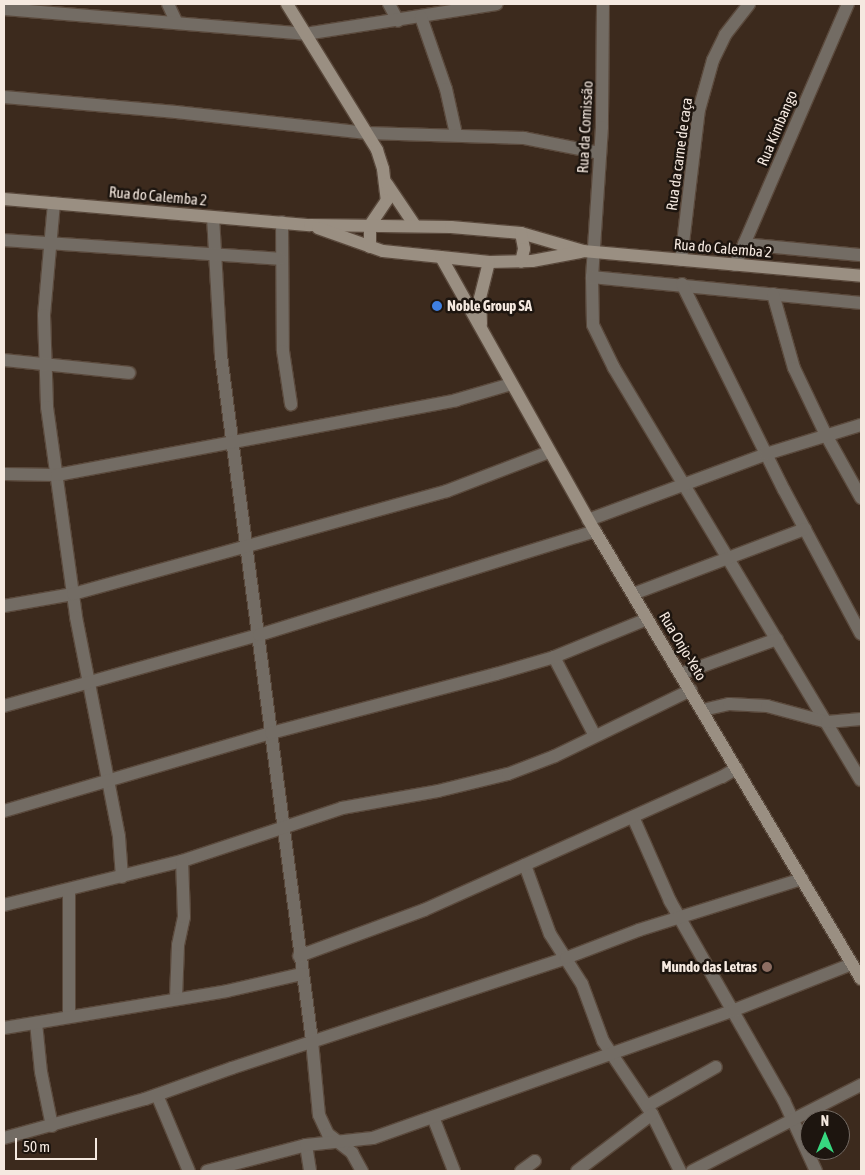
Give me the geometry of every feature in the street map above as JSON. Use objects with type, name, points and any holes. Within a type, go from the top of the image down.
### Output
[{"type":"main road","points":[[288,4],[367,133],[376,150],[387,184],[414,224]]},
{"type":"main road","points":[[370,247],[370,225],[387,200],[387,184]]},
{"type":"main road","name":"Rua do Calemba 2","points":[[4,199],[310,225],[414,224],[521,233],[588,252],[861,276]]},
{"type":"main road","name":"Rua do Calemba 2","points":[[310,225],[370,247],[489,262],[521,262],[588,252]]},
{"type":"main road","points":[[521,233],[524,249],[521,262]]},
{"type":"main road","name":"Rua Onjo-Yeto","points":[[441,257],[482,327],[511,384],[591,526],[703,710],[861,979]]},
{"type":"main road","points":[[482,327],[480,298],[489,262]]},
{"type":"street","points":[[168,4],[177,24]]},
{"type":"street","points":[[389,4],[398,21]]},
{"type":"street","points":[[4,9],[305,34],[398,21],[497,4]]},
{"type":"street","name":"Rua da Comissão","points":[[603,4],[600,153],[588,252],[592,277],[593,325],[614,368],[861,780]]},
{"type":"street","name":"Rua da carne de caça","points":[[681,260],[699,110],[713,60],[725,35],[749,4]]},
{"type":"street","name":"Rua Kimbango","points":[[736,265],[848,4]]},
{"type":"street","points":[[421,17],[446,89],[456,134]]},
{"type":"street","points":[[4,98],[176,112],[367,133],[456,134],[524,138],[600,153]]},
{"type":"street","points":[[54,203],[50,241],[44,364],[73,594],[119,837],[122,877]]},
{"type":"street","points":[[213,217],[221,356],[259,635],[299,956],[312,1041],[321,1125],[352,1153],[362,1171]]},
{"type":"street","points":[[282,222],[280,259],[282,351],[291,404]]},
{"type":"street","points":[[4,240],[50,241],[280,259]]},
{"type":"street","points":[[744,244],[861,255]]},
{"type":"street","points":[[592,277],[682,284],[861,303]]},
{"type":"street","points":[[682,284],[766,454],[860,628]]},
{"type":"street","points":[[773,294],[794,368],[826,435],[861,498]]},
{"type":"street","points":[[4,360],[129,373]]},
{"type":"street","points":[[4,474],[57,474],[232,443],[456,400],[511,384]]},
{"type":"street","points":[[4,706],[259,635],[591,526],[683,485],[766,454],[861,425]]},
{"type":"street","points":[[4,606],[73,594],[246,544],[447,491],[549,452]]},
{"type":"street","points":[[633,594],[805,529]]},
{"type":"street","points":[[4,811],[271,733],[554,657],[648,619]]},
{"type":"street","points":[[680,674],[777,639]]},
{"type":"street","points":[[554,657],[595,736]]},
{"type":"street","points":[[4,905],[69,891],[182,861],[342,808],[438,791],[508,774],[595,736],[691,690]]},
{"type":"street","points":[[703,710],[729,704],[767,706],[826,722],[861,719]]},
{"type":"street","points":[[299,956],[382,928],[722,777],[736,768]]},
{"type":"street","points":[[633,816],[661,883],[792,1120],[816,1171]]},
{"type":"street","points":[[176,998],[178,945],[184,918],[182,861]]},
{"type":"street","points":[[525,865],[550,934],[582,984],[603,1041],[650,1110],[680,1171]]},
{"type":"street","points":[[4,1138],[157,1095],[312,1041],[566,958],[680,916],[802,879]]},
{"type":"street","points":[[69,891],[69,1017]]},
{"type":"street","points":[[207,1171],[306,1144],[364,1141],[732,1011],[852,964]]},
{"type":"street","points":[[4,1028],[227,991],[302,974]]},
{"type":"street","points":[[36,1023],[41,1072],[52,1126]]},
{"type":"street","points":[[577,1171],[650,1110],[716,1067]]},
{"type":"street","points":[[692,1171],[861,1085]]},
{"type":"street","points":[[157,1095],[189,1171]]},
{"type":"street","points":[[433,1117],[454,1171]]},
{"type":"street","points":[[306,1144],[310,1171]]},
{"type":"street","points":[[521,1171],[535,1161]]},
{"type":"place","name":"Noble Group SA","points":[[437,306]]},
{"type":"place","name":"Mundo das Letras","points":[[767,967]]}]
